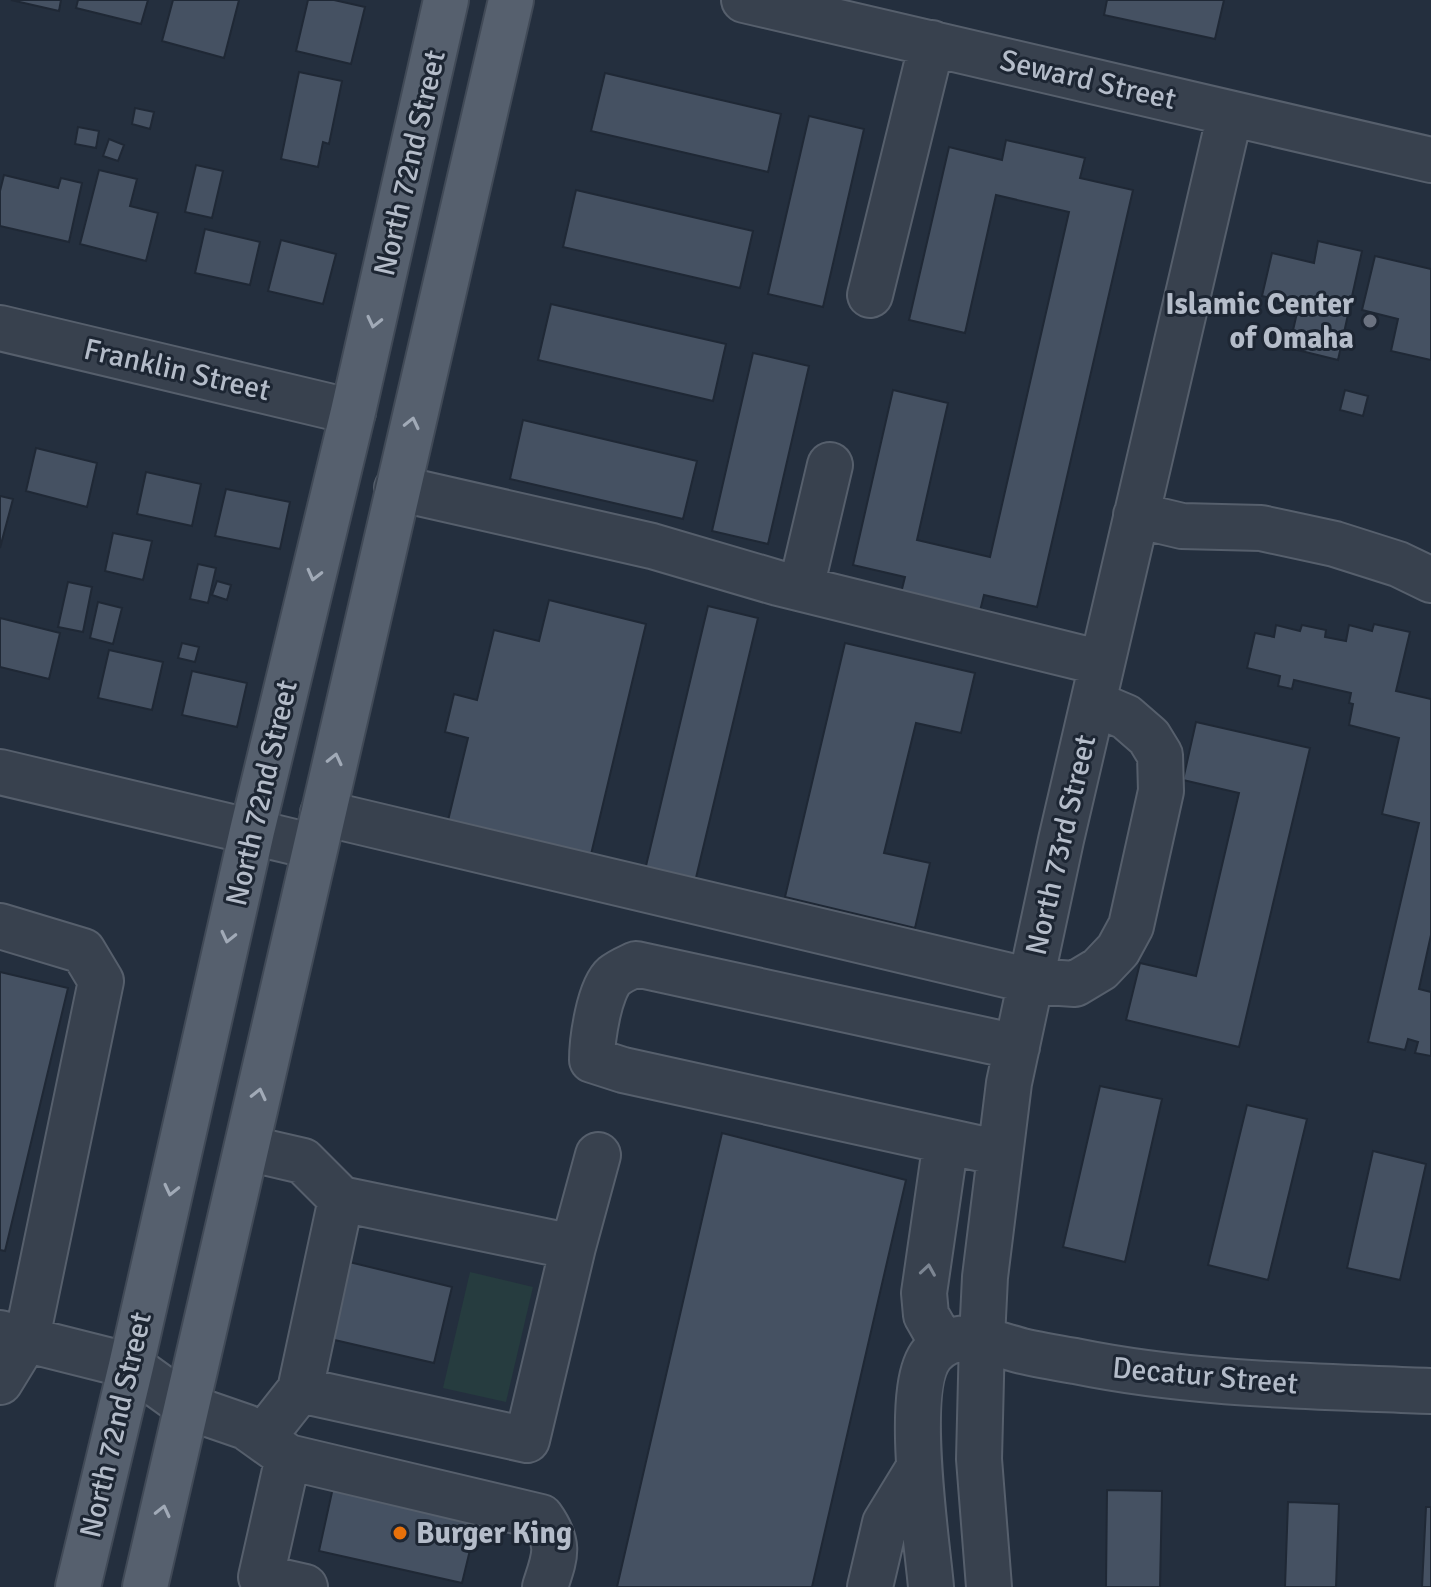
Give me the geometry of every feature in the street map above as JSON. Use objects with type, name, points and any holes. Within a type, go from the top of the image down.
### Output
[{"type":"main road","name":"North 72nd Street","points":[[78,1587],[252,831],[353,412],[446,0]]},
{"type":"main road","name":"North 72nd Street","points":[[145,1587],[511,0]]},
{"type":"street","name":"Seward Street","points":[[744,0],[1431,160]]},
{"type":"street","points":[[870,295],[932,43]]},
{"type":"street","name":"North 73rd Street","points":[[989,1587],[979,1459],[962,1341],[985,1277],[1009,1083],[1031,981],[1230,114]]},
{"type":"street","name":"Franklin Street","points":[[0,328],[353,412]]},
{"type":"street","points":[[801,588],[830,465]]},
{"type":"street","points":[[0,772],[252,831],[319,830],[1031,981],[1075,984],[1100,969],[1118,950],[1131,926],[1161,791],[1160,755],[1149,737],[1126,717],[1098,683],[801,588],[652,546],[397,488]]},
{"type":"street","points":[[1136,515],[1182,526],[1261,528],[1335,544],[1398,564],[1431,580]]},
{"type":"street","points":[[0,926],[83,951],[101,981],[0,1382]]},
{"type":"street","points":[[1000,1153],[623,1070],[592,1060],[592,1044],[603,997],[613,976],[636,964],[1017,1047]]},
{"type":"street","points":[[931,1587],[918,1469],[920,1378],[929,1357],[962,1341],[926,1315],[924,1293],[946,1141]]},
{"type":"street","points":[[247,1148],[303,1161],[341,1199],[573,1247]]},
{"type":"street","points":[[300,1390],[527,1440],[598,1155]]},
{"type":"street","points":[[305,1587],[260,1582],[275,1448],[300,1390],[341,1199]]},
{"type":"street","points":[[13,1336],[131,1366],[188,1407],[246,1427],[275,1448],[541,1517],[554,1535],[554,1560],[545,1587]]},
{"type":"street","name":"Decatur Street","points":[[962,1341],[1117,1370],[1220,1381],[1431,1391]]},
{"type":"street","points":[[870,1587],[885,1523],[918,1469]]},
{"type":"green space","points":[[470,1272],[533,1287],[506,1402],[443,1388]]},
{"type":"building","points":[[11,0],[61,0],[59,11]]},
{"type":"building","points":[[78,0],[148,0],[141,24],[76,8]]},
{"type":"building","points":[[173,0],[239,0],[224,58],[162,41]]},
{"type":"building","points":[[308,0],[334,0],[365,7],[351,64],[296,51]]},
{"type":"building","points":[[1107,0],[1224,0],[1215,39],[1104,15]]},
{"type":"building","points":[[299,72],[342,81],[329,144],[323,142],[318,167],[281,159]]},
{"type":"building","points":[[605,73],[781,114],[768,172],[591,131]]},
{"type":"building","points":[[135,108],[154,112],[150,129],[132,124]]},
{"type":"building","points":[[809,116],[864,129],[823,307],[768,294]]},
{"type":"building","points":[[78,127],[99,131],[96,148],[75,144]]},
{"type":"building","points":[[109,139],[124,145],[118,161],[103,156]]},
{"type":"building","points":[[1006,140],[1085,158],[1080,178],[1133,190],[1037,607],[984,595],[979,615],[900,597],[905,577],[853,565],[893,390],[948,403],[917,540],[990,557],[1069,212],[996,195],[965,333],[909,320],[949,147],[1002,160]]},
{"type":"building","points":[[196,165],[223,171],[212,218],[185,212]]},
{"type":"building","points":[[99,170],[137,179],[130,206],[158,213],[146,261],[80,244]]},
{"type":"building","points":[[4,175],[58,188],[61,178],[82,183],[69,242],[0,226],[0,191]]},
{"type":"building","points":[[576,190],[753,231],[740,288],[563,247]]},
{"type":"building","points":[[205,229],[260,242],[250,285],[195,273]]},
{"type":"building","points":[[281,240],[336,254],[323,304],[268,291]]},
{"type":"building","points":[[1318,241],[1362,251],[1338,360],[1289,348],[1299,304],[1262,296],[1272,253],[1314,263]]},
{"type":"building","points":[[1375,256],[1431,269],[1431,360],[1391,351],[1398,319],[1362,310]]},
{"type":"building","points":[[551,304],[726,344],[713,401],[538,360]]},
{"type":"building","points":[[753,353],[809,366],[768,544],[712,531]]},
{"type":"building","points":[[1345,390],[1368,396],[1363,416],[1340,410]]},
{"type":"building","points":[[523,420],[697,461],[683,519],[510,479]]},
{"type":"building","points":[[36,448],[97,463],[87,507],[26,491]]},
{"type":"building","points":[[146,472],[201,484],[192,526],[137,514]]},
{"type":"building","points":[[226,489],[290,502],[280,549],[215,536]]},
{"type":"building","points":[[0,496],[13,499],[0,548]]},
{"type":"building","points":[[113,533],[152,541],[143,580],[105,571]]},
{"type":"building","points":[[198,564],[216,568],[208,603],[190,599]]},
{"type":"building","points":[[217,581],[231,585],[227,600],[212,595]]},
{"type":"building","points":[[68,582],[92,587],[83,632],[58,627]]},
{"type":"building","points":[[549,600],[646,624],[588,867],[445,833],[468,738],[445,732],[454,694],[477,700],[494,630],[539,641]]},
{"type":"building","points":[[98,602],[122,608],[113,644],[90,638]]},
{"type":"building","points":[[708,606],[758,618],[695,882],[645,870]]},
{"type":"building","points":[[0,618],[60,633],[49,679],[0,667]]},
{"type":"building","points":[[1374,624],[1410,632],[1396,691],[1431,699],[1431,935],[1419,989],[1431,992],[1431,1056],[1415,1053],[1418,1042],[1408,1039],[1405,1050],[1368,1042],[1419,823],[1382,814],[1399,738],[1349,725],[1353,704],[1349,703],[1351,693],[1294,680],[1292,689],[1278,686],[1280,676],[1247,668],[1255,633],[1274,637],[1276,625],[1300,631],[1302,625],[1326,630],[1325,637],[1346,641],[1349,625],[1372,631]]},
{"type":"building","points":[[182,643],[199,647],[195,662],[178,658]]},
{"type":"building","points":[[845,643],[975,673],[961,733],[916,723],[884,853],[930,863],[915,928],[785,897]]},
{"type":"building","points":[[109,650],[163,662],[152,710],[98,698]]},
{"type":"building","points":[[192,671],[247,683],[237,727],[182,715]]},
{"type":"building","points":[[1196,722],[1310,748],[1239,1047],[1126,1020],[1140,963],[1196,976],[1239,793],[1183,780]]},
{"type":"building","points":[[0,972],[68,988],[5,1251],[0,1250]]},
{"type":"building","points":[[1100,1086],[1162,1099],[1125,1262],[1063,1247]]},
{"type":"building","points":[[1247,1105],[1307,1119],[1268,1280],[1208,1265]]},
{"type":"building","points":[[722,1133],[906,1180],[812,1587],[617,1587]]},
{"type":"building","points":[[1373,1151],[1426,1164],[1400,1280],[1347,1268]]},
{"type":"building","points":[[345,1261],[452,1287],[434,1363],[326,1338]]},
{"type":"building","points":[[334,1483],[478,1517],[462,1583],[319,1551]]},
{"type":"building","points":[[1107,1490],[1162,1491],[1160,1587],[1106,1587]]},
{"type":"building","points":[[1288,1502],[1339,1504],[1336,1587],[1285,1587]]},
{"type":"building","points":[[1426,1507],[1431,1507],[1431,1587],[1422,1587]]},
{"type":"place","name":"Islamic Center of Omaha","points":[[1370,321]]},
{"type":"place","name":"Burger King","points":[[400,1533]]}]
